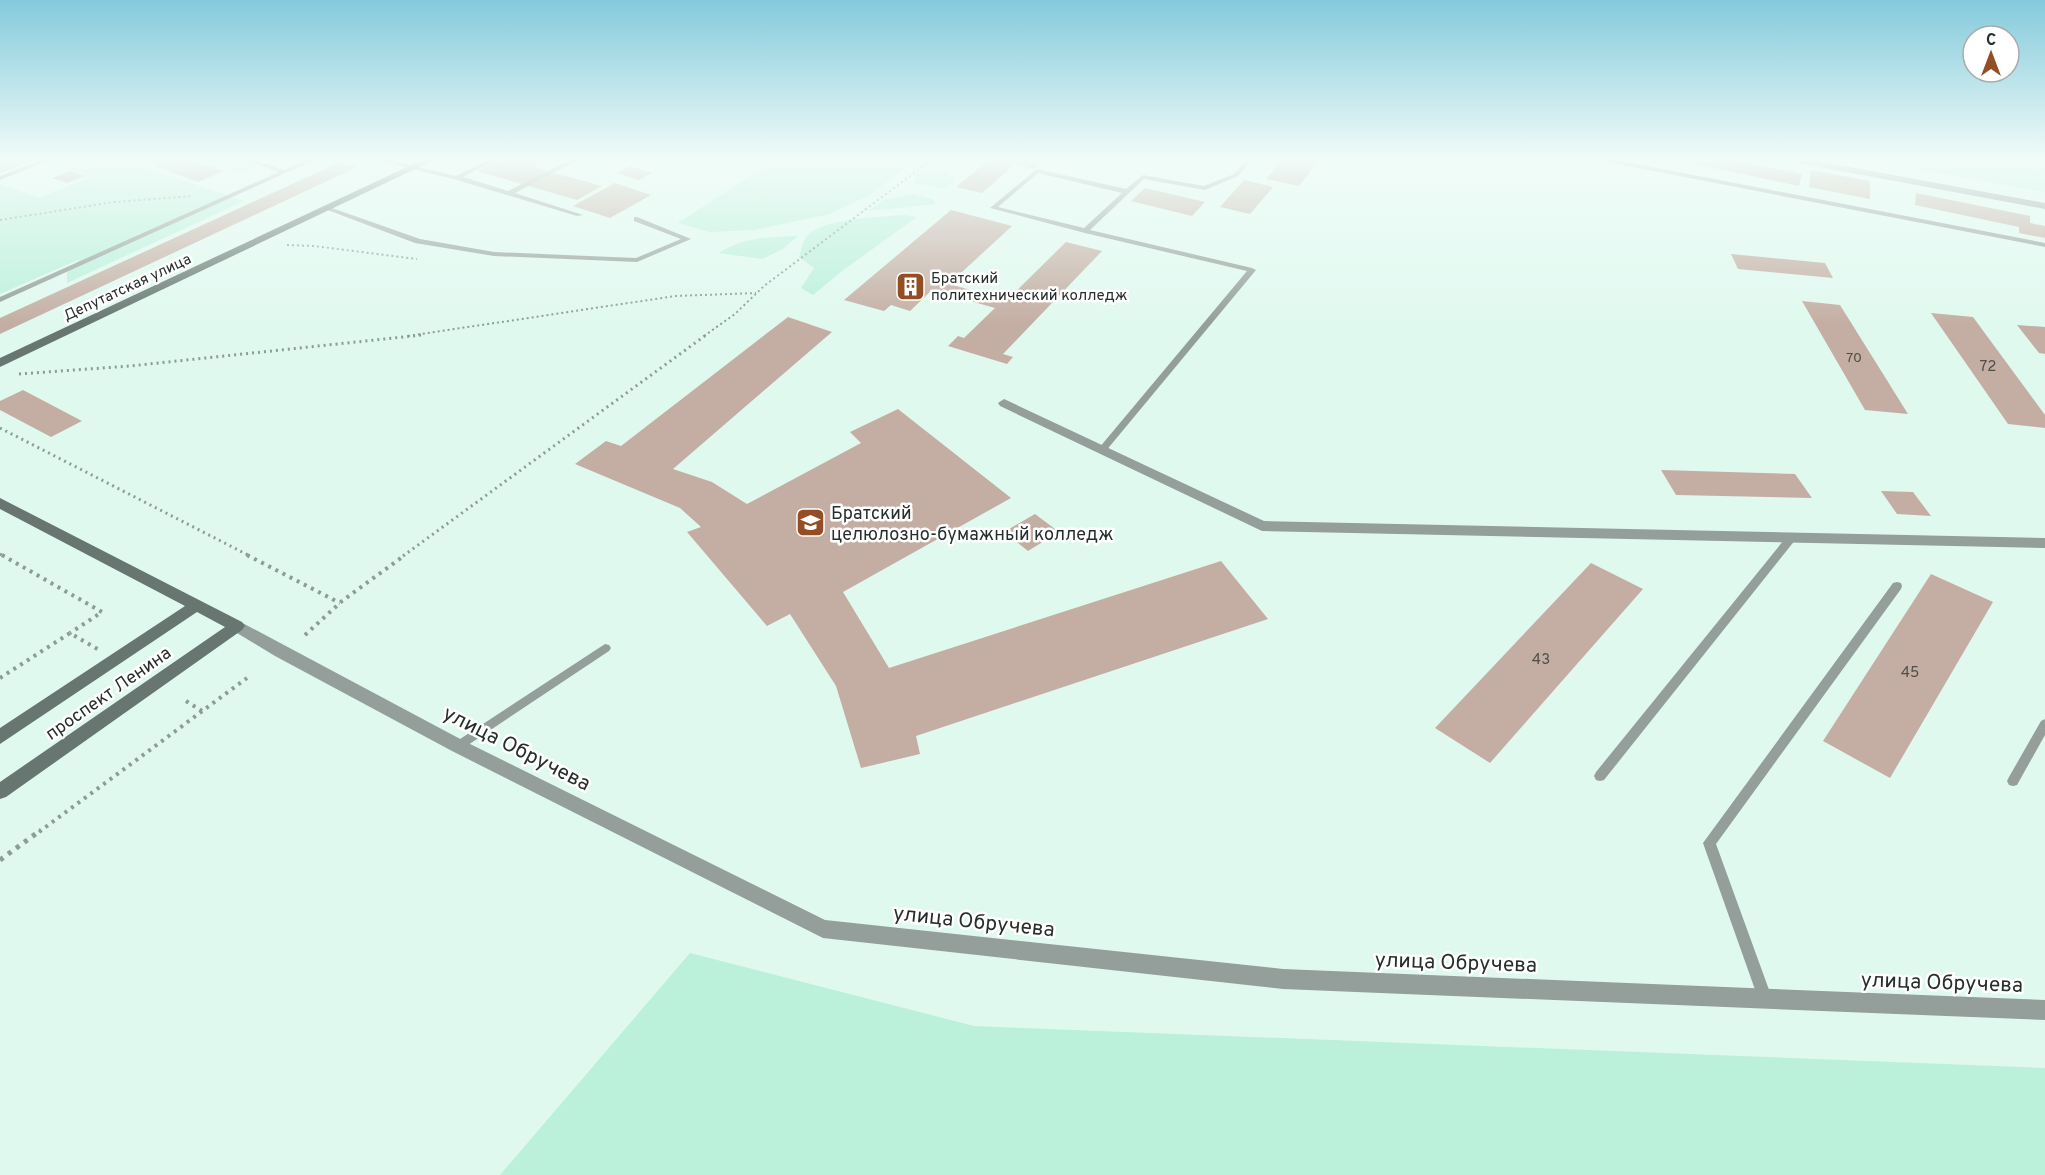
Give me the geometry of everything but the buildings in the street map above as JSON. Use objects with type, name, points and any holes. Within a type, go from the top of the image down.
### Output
[{"type":"main road","name":"Депутатская улица","points":[[0,363],[313,215]]},
{"type":"main road","name":"улица Обручева","points":[[0,503],[237,626]]},
{"type":"main road","name":"проспект Ленина","points":[[0,737],[197,605]]},
{"type":"main road","name":"проспект Ленина","points":[[0,792],[237,626]]},
{"type":"street","points":[[1004,403],[1262,526],[2045,543]]},
{"type":"street","name":"улица Обручева","points":[[237,626],[281,652],[458,746],[823,929],[1283,979],[2045,1010]]},
{"type":"lane","points":[[0,300],[190,215]]},
{"type":"lane","points":[[346,215],[418,241],[494,254],[637,260],[687,239],[637,219]]},
{"type":"lane","points":[[1020,215],[1252,270],[1102,450]]},
{"type":"lane","points":[[1085,231],[1103,215]]},
{"type":"lane","points":[[1890,215],[2045,245]]},
{"type":"lane","points":[[1600,776],[1792,537]]},
{"type":"lane","points":[[1765,998],[1709,843],[1897,586]]},
{"type":"lane","points":[[458,746],[605,648]]},
{"type":"lane","points":[[2013,781],[2045,724]]},
{"type":"path","points":[[0,220],[33,215]]},
{"type":"path","points":[[304,635],[340,603],[735,314],[756,293],[859,215]]},
{"type":"path","points":[[12,374],[130,366],[422,335],[675,296],[756,293]]},
{"type":"path","points":[[0,428],[340,603]]},
{"type":"path","points":[[0,554],[102,612],[0,678]]},
{"type":"path","points":[[70,633],[108,656]]},
{"type":"path","points":[[0,860],[247,678]]},
{"type":"path","points":[[186,701],[202,711]]},
{"type":"green space","points":[[0,215],[214,215],[67,283],[67,272],[80,259],[0,294]]},
{"type":"green space","points":[[691,215],[826,215],[754,230],[709,232],[678,223]]},
{"type":"green space","points":[[904,215],[917,217],[842,271],[813,295],[801,288],[814,268],[799,257],[805,239],[812,232],[850,220]]},
{"type":"green space","points":[[798,236],[783,249],[762,259],[719,253],[747,241]]},
{"type":"green space","points":[[690,953],[974,1026],[2045,1068],[2045,1175],[500,1175]]},
{"type":"place","name":"Братский политехнический колледж","points":[[910,287]]},
{"type":"place","name":"Братский целюлозно-бумажный колледж","points":[[810,523]]}]
